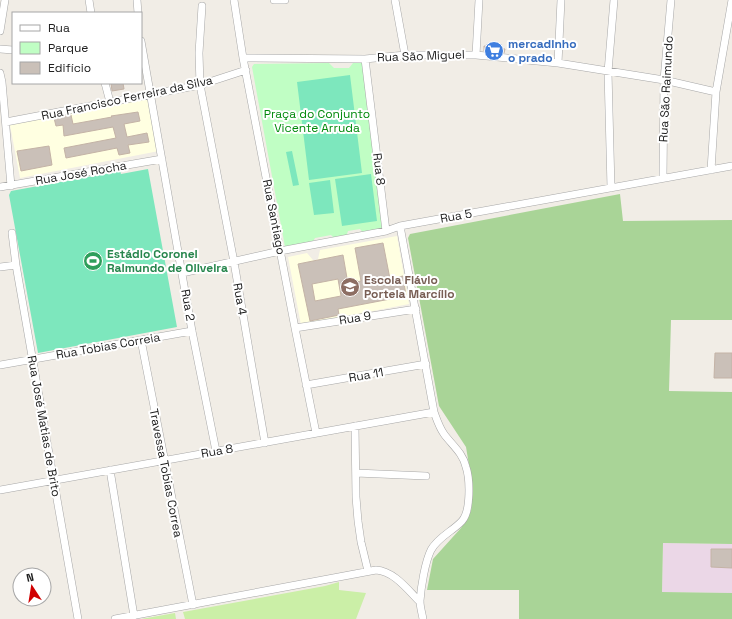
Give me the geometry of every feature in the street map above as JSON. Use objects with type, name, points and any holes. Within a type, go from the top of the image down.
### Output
[{"type":"street","points":[[0,31],[5,0]]},
{"type":"street","points":[[89,0],[91,12]]},
{"type":"street","points":[[136,0],[138,12]]},
{"type":"street","name":"Rua Santiago","points":[[234,0],[280,251],[316,433]]},
{"type":"street","points":[[274,0],[285,0]]},
{"type":"street","points":[[395,0],[405,55]]},
{"type":"street","points":[[476,55],[479,0]]},
{"type":"street","points":[[558,63],[561,0]]},
{"type":"street","points":[[611,188],[608,72],[614,0]]},
{"type":"street","name":"Rua São Raimundo","points":[[663,178],[664,80],[671,0]]},
{"type":"street","points":[[711,170],[716,92],[732,0]]},
{"type":"street","name":"Rua 4","points":[[202,6],[199,52],[200,85],[234,262],[265,443]]},
{"type":"street","name":"Rua 2","points":[[142,46],[192,331],[216,451]]},
{"type":"street","points":[[0,49],[12,50]]},
{"type":"street","name":"Rua São Miguel","points":[[244,58],[365,59],[405,55],[476,55],[558,63],[664,80],[716,92]]},
{"type":"street","name":"Rua 8","points":[[365,59],[386,231]]},
{"type":"street","name":"Rua Francisco Ferreira da Silva","points":[[6,122],[200,85],[246,70]]},
{"type":"street","points":[[0,73],[2,82],[3,114],[6,122],[11,186]]},
{"type":"street","points":[[105,84],[110,102]]},
{"type":"street","name":"Rua José Rocha","points":[[0,187],[162,159]]},
{"type":"street","name":"Rua 5","points":[[182,273],[280,251],[386,231],[400,226],[732,166]]},
{"type":"street","points":[[400,226],[434,412],[438,425],[464,459],[467,467],[468,479],[468,510],[462,521],[444,536],[432,550],[426,569],[420,602],[423,619]]},
{"type":"street","name":"Rua José Matias de Brito","points":[[12,233],[16,265],[78,619]]},
{"type":"street","points":[[0,267],[16,265]]},
{"type":"street","name":"Rua 9","points":[[295,328],[416,309]]},
{"type":"street","name":"Rua Tobias Correia","points":[[0,365],[192,331]]},
{"type":"street","name":"Travessa Tobias Correa","points":[[141,340],[193,605]]},
{"type":"street","name":"Rua 11","points":[[306,385],[426,364]]},
{"type":"street","name":"Rua 8","points":[[0,490],[434,412]]},
{"type":"street","points":[[355,426],[356,497],[358,521],[368,571]]},
{"type":"street","points":[[110,470],[134,616]]},
{"type":"street","points":[[356,473],[426,476]]},
{"type":"street","points":[[116,619],[368,571],[383,571],[389,573],[420,602]]},
{"type":"shaded area","points":[[149,93],[159,151],[20,178],[9,120]]},
{"type":"shaded area","name":"Escola Flávio Portela Marcílio","points":[[397,236],[409,304],[301,325],[288,257],[307,253],[313,260],[316,260],[318,259],[320,250]]},
{"type":"shaded area","points":[[663,543],[732,544],[732,593],[662,592]]},
{"type":"green space","name":"Praça do Conjunto Vicente Arruda","points":[[329,63],[334,68],[349,68],[353,63],[364,63],[384,228],[364,234],[360,229],[348,231],[346,237],[335,239],[331,235],[315,238],[312,243],[285,247],[252,67],[254,64]]},
{"type":"green space","points":[[350,75],[362,173],[309,180],[297,82]]},
{"type":"green space","points":[[292,151],[299,185],[293,186],[286,152]]},
{"type":"green space","name":"Estádio Coronel Raimundo de Oliveira","points":[[148,169],[177,327],[38,353],[9,195],[11,191],[120,171],[121,174]]},
{"type":"green space","points":[[371,174],[377,221],[342,226],[335,179]]},
{"type":"green space","points":[[330,180],[334,213],[314,215],[309,183]]},
{"type":"green space","points":[[620,194],[623,221],[732,220],[732,320],[671,320],[669,391],[732,392],[732,544],[663,543],[662,592],[732,593],[732,619],[519,619],[519,590],[427,590],[433,559],[461,528],[471,511],[473,489],[466,447],[439,406],[408,238],[410,234]]},
{"type":"green space","points":[[339,582],[339,590],[366,593],[356,619],[185,619],[183,612],[325,586]]},
{"type":"green space","points":[[175,613],[176,619],[141,619]]},
{"type":"building","name":"mercadinho o prado","points":[[484,46],[505,49],[504,53],[484,51]]},
{"type":"building","points":[[111,84],[123,84],[124,89],[112,91]]},
{"type":"building","points":[[138,112],[140,121],[124,124],[127,137],[147,133],[149,142],[128,145],[130,153],[119,155],[117,148],[66,158],[64,148],[116,138],[113,127],[64,136],[63,125],[56,126],[54,118],[71,115],[73,124]]},
{"type":"building","points":[[49,146],[52,165],[21,171],[17,151]]},
{"type":"building","points":[[383,243],[390,279],[403,276],[406,296],[338,309],[339,315],[310,321],[298,264],[343,255],[348,284],[361,281],[355,248]],"holes":[[[338,279],[341,296],[315,301],[312,284]]]},
{"type":"building","points":[[715,353],[732,353],[732,378],[714,378]]},
{"type":"building","points":[[711,549],[732,549],[732,568],[711,567]]},
{"type":"place","name":"mercadinho o prado","points":[[494,51]]},
{"type":"place","name":"Estádio Coronel Raimundo de Oliveira","points":[[93,261]]},
{"type":"place","name":"Escola Flávio Portela Marcílio","points":[[350,287]]}]
